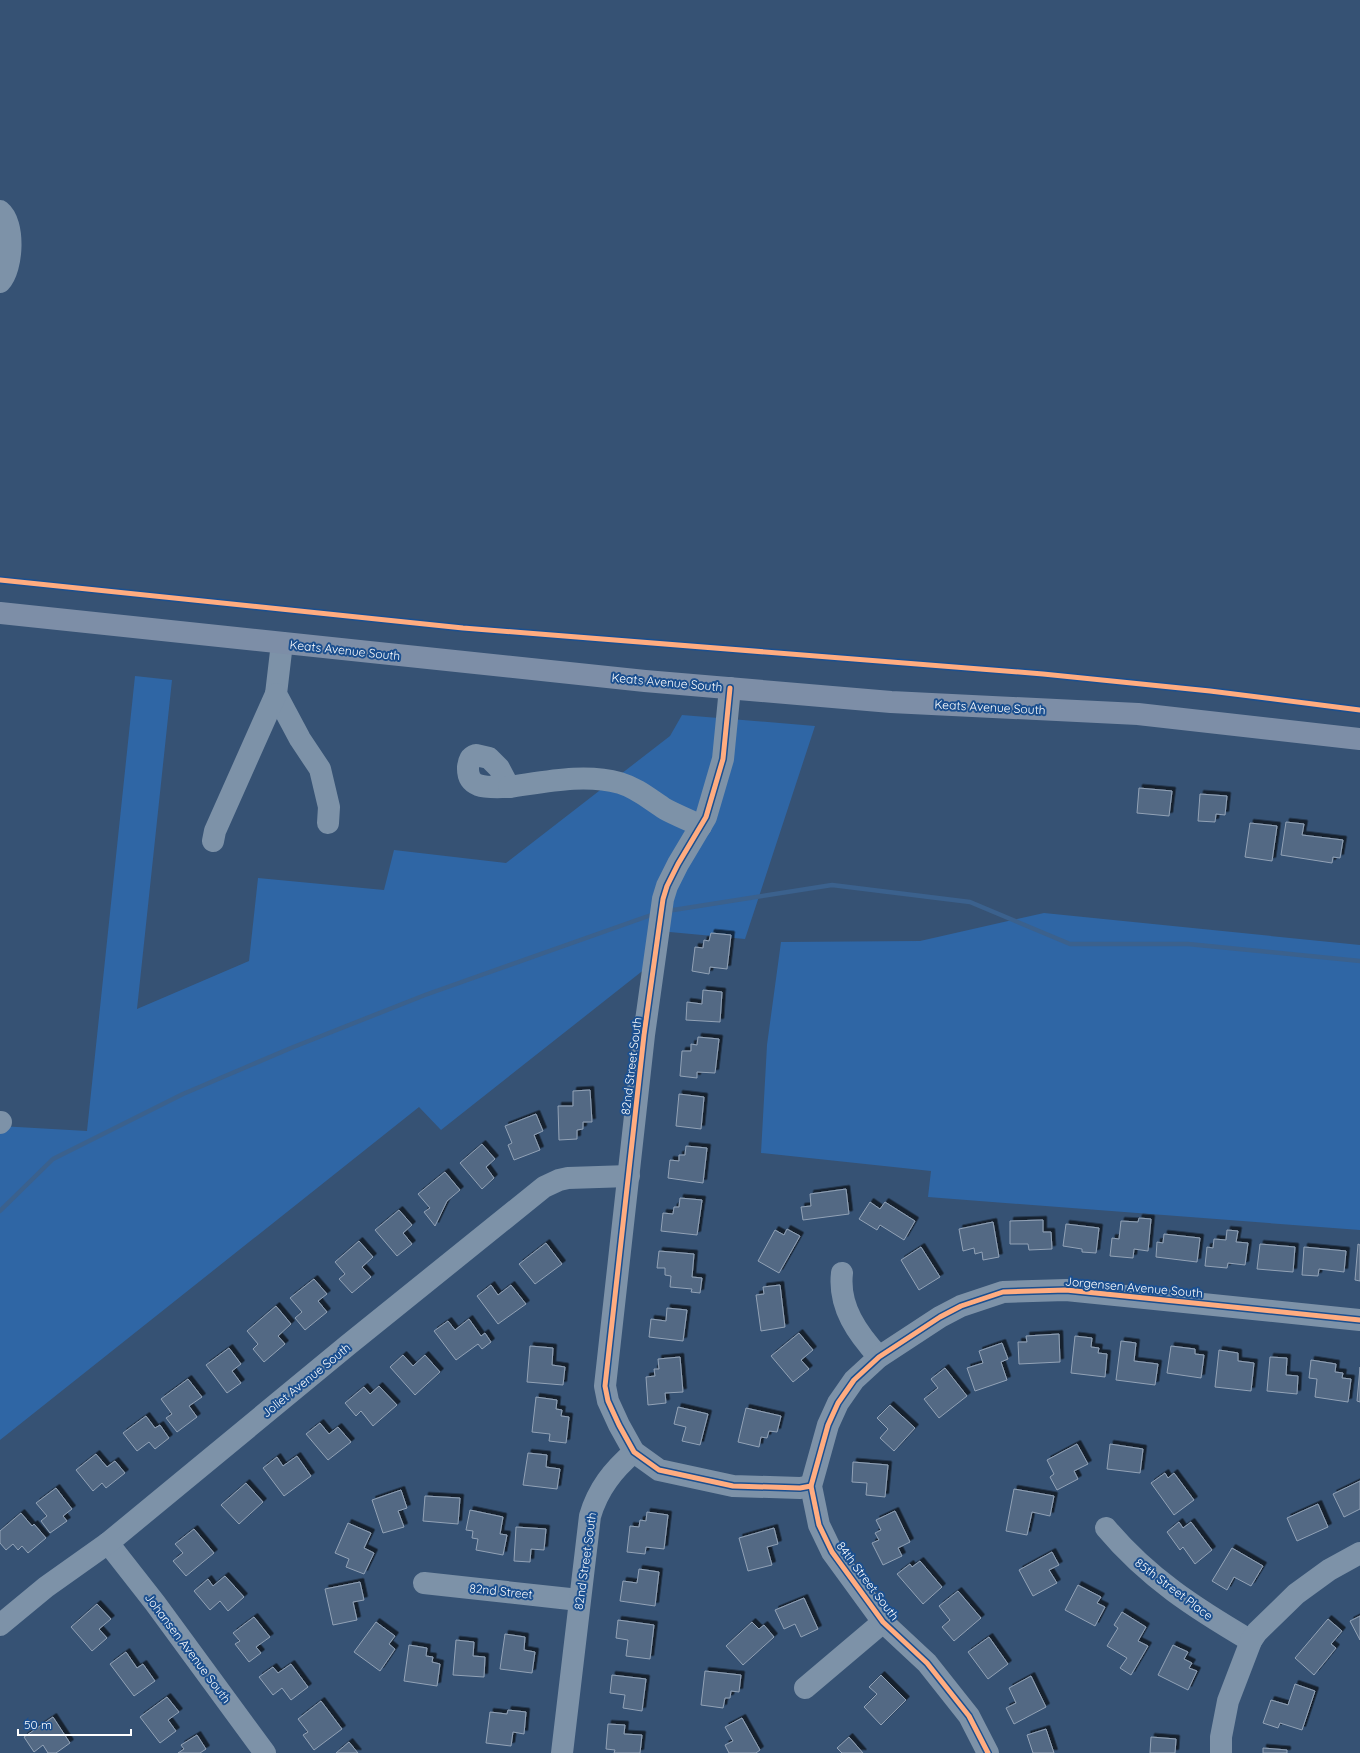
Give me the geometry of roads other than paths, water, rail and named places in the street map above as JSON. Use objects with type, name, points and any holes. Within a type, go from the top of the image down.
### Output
[{"type":"main road","name":"Keats Avenue South","points":[[0,613],[730,688],[891,702],[1138,714],[1360,739]]},
{"type":"street","points":[[0,211],[4,214],[11,235],[8,268],[0,282]]},
{"type":"street","points":[[213,841],[215,831],[276,694],[282,643]]},
{"type":"street","name":"82nd Street South","points":[[562,1753],[590,1516],[595,1499],[619,1465],[634,1452],[608,1401],[606,1386],[644,1035],[663,899],[667,886],[678,864],[706,817],[723,759],[730,688]]},
{"type":"street","points":[[276,694],[300,739],[320,769],[329,807],[328,823]]},
{"type":"street","points":[[508,788],[571,779],[597,779],[621,783],[646,795],[665,809],[701,826]]},
{"type":"street","name":"Joliet Avenue South","points":[[0,1625],[46,1587],[108,1543],[354,1340],[544,1187],[559,1180],[568,1178],[629,1176]]},
{"type":"street","points":[[842,1273],[841,1285],[844,1300],[852,1321],[862,1338],[879,1357]]},
{"type":"street","name":"Jorgensen Avenue South","points":[[811,1486],[828,1425],[838,1403],[854,1380],[879,1357],[940,1317],[962,1306],[1003,1292],[1066,1290],[1360,1320]]},
{"type":"street","points":[[634,1452],[659,1470],[733,1486],[800,1488],[811,1486]]},
{"type":"street","name":"84th Street South","points":[[811,1486],[819,1525],[832,1552],[883,1622],[927,1663],[969,1716],[988,1753]]},
{"type":"street","name":"85th Street Place","points":[[1106,1528],[1145,1570],[1201,1612],[1251,1641]]},
{"type":"street","name":"Johansen Avenue South","points":[[108,1543],[155,1603],[265,1753]]},
{"type":"street","points":[[1221,1753],[1221,1737],[1228,1701],[1251,1641],[1257,1632],[1296,1594],[1329,1570],[1360,1553]]},
{"type":"street","name":"82nd Street","points":[[424,1583],[579,1600]]},
{"type":"street","points":[[805,1688],[883,1622]]},
{"type":"waterway","points":[[667,911],[832,885],[970,902],[1070,944],[1188,944],[1360,961]]},
{"type":"waterway","points":[[0,1211],[53,1159],[183,1094],[291,1048],[425,995],[654,914]]}]
